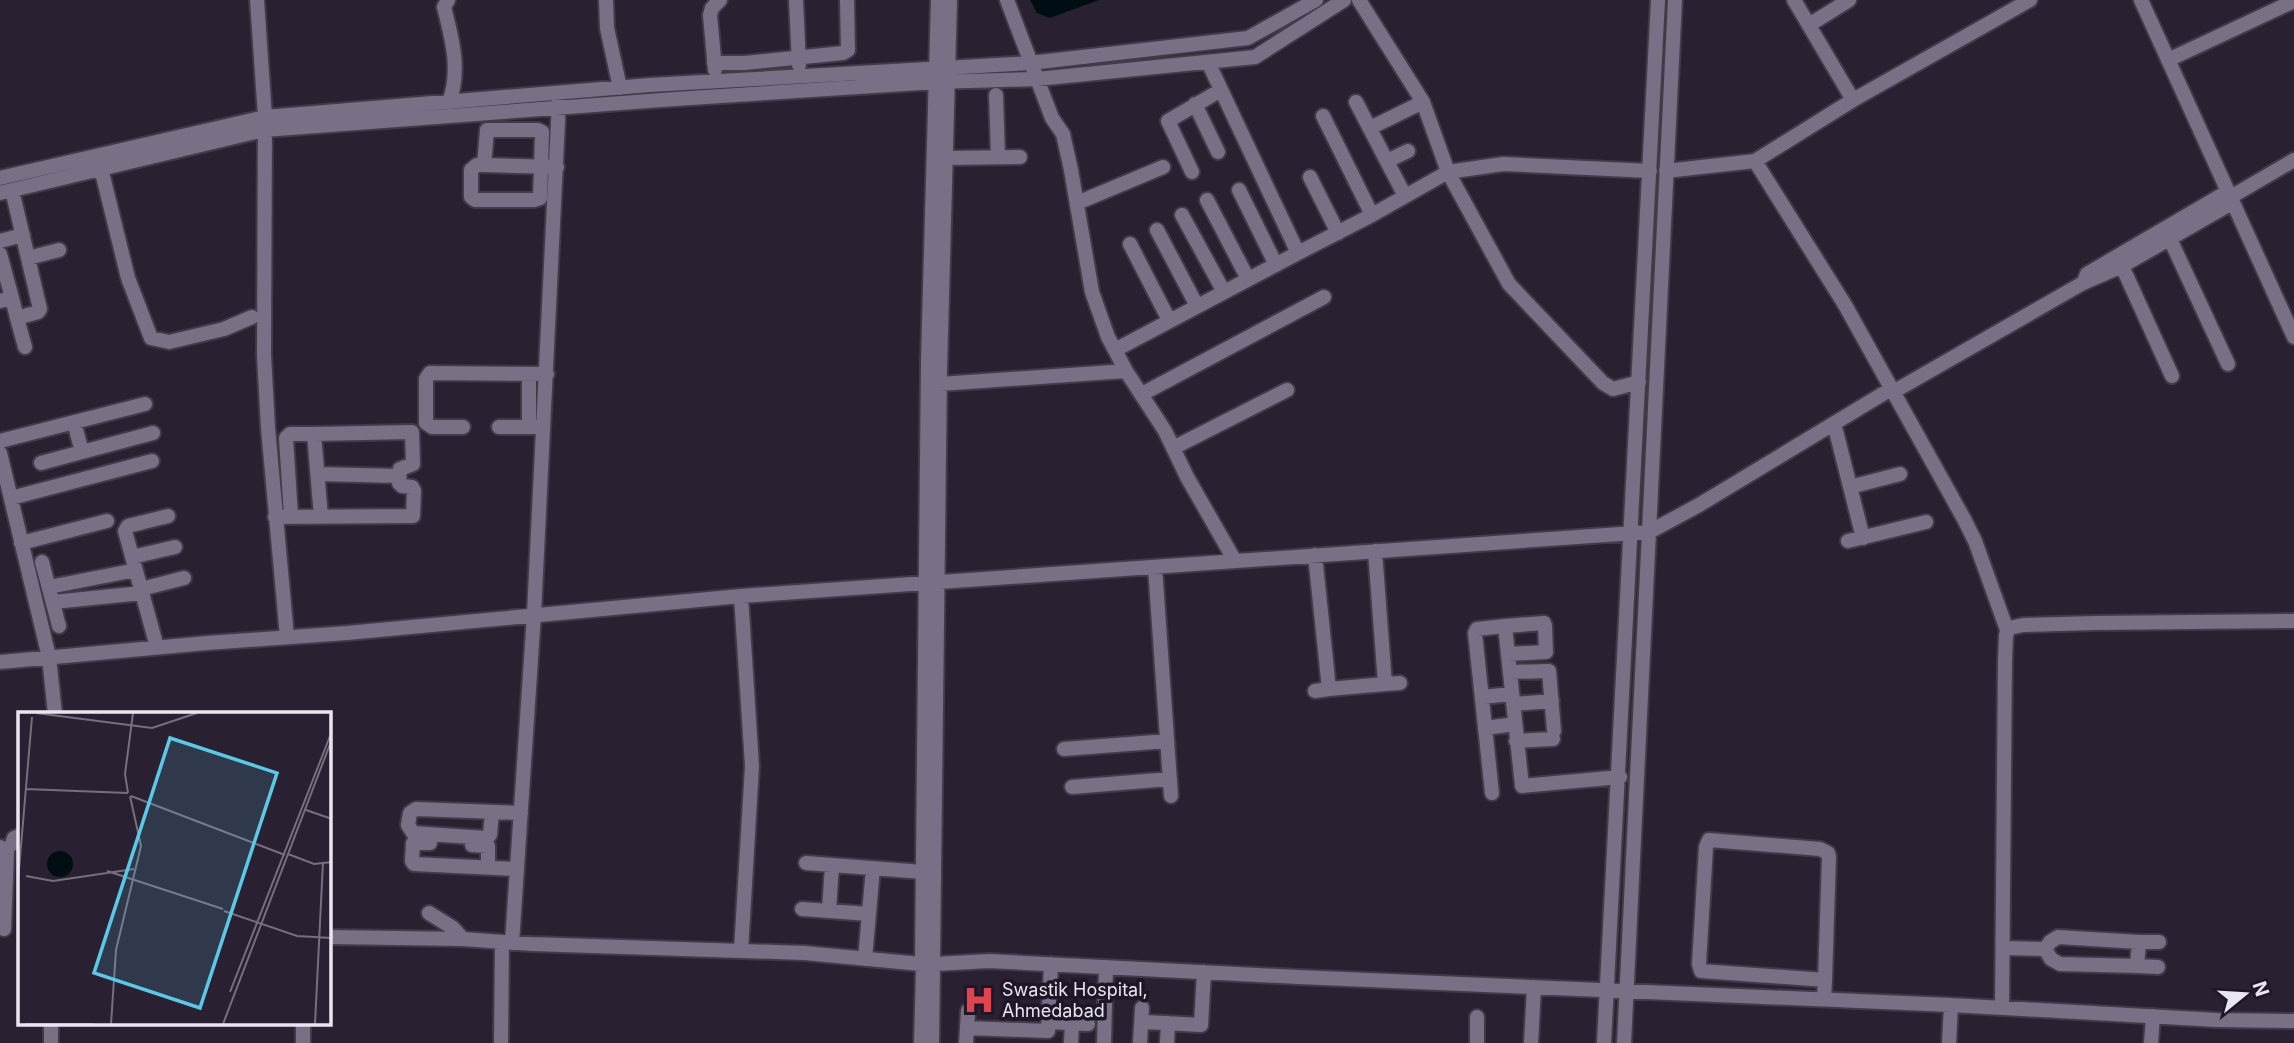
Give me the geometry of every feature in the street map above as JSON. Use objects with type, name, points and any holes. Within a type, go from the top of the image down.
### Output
[{"type":"street","points":[[257,0],[265,123],[264,355],[275,517],[287,637]]},
{"type":"street","points":[[448,0],[444,7],[456,71],[454,90],[449,102]]},
{"type":"street","points":[[606,0],[607,28],[620,88]]},
{"type":"street","points":[[715,82],[710,15],[712,8],[720,0]]},
{"type":"street","points":[[796,0],[799,77]]},
{"type":"street","points":[[714,64],[832,56],[848,50],[847,0]]},
{"type":"street","points":[[932,1043],[923,872],[946,158],[938,0]]},
{"type":"street","points":[[921,1043],[928,964],[931,583],[927,374],[942,76],[950,0]]},
{"type":"street","points":[[1007,0],[1052,118],[1063,134],[1091,292],[1108,337],[1235,561]]},
{"type":"street","points":[[265,123],[559,100],[942,76],[1248,38],[1316,0]]},
{"type":"street","points":[[0,178],[99,162],[265,123],[449,102],[559,100],[620,88],[799,77],[942,76],[1037,79],[1255,57],[1344,0]]},
{"type":"street","points":[[1359,0],[1423,102],[1448,172],[1509,284],[1603,383],[1613,389],[1639,382]]},
{"type":"street","points":[[1604,1043],[1620,777],[1658,0]]},
{"type":"street","points":[[1624,1043],[1675,0]]},
{"type":"street","points":[[1794,0],[1853,100]]},
{"type":"street","points":[[1809,25],[1849,0]]},
{"type":"street","points":[[1666,171],[1755,162],[1853,100],[2031,0]]},
{"type":"street","points":[[2141,0],[2294,337]]},
{"type":"street","points":[[2168,60],[2294,1]]},
{"type":"street","points":[[1208,62],[1298,253]]},
{"type":"street","points":[[1192,172],[1168,121],[1221,90]]},
{"type":"street","points":[[996,95],[999,157]]},
{"type":"street","points":[[501,1043],[507,942],[517,869],[534,614],[547,374],[549,167],[559,100]]},
{"type":"street","points":[[1356,102],[1405,196]]},
{"type":"street","points":[[1370,128],[1423,102]]},
{"type":"street","points":[[1195,104],[1219,152]]},
{"type":"street","points":[[1322,116],[1372,215]]},
{"type":"street","points":[[484,165],[486,130],[538,130],[542,132],[549,167],[537,200],[475,200],[471,197],[471,170],[477,165],[549,167]]},
{"type":"street","points":[[1387,161],[1408,151]]},
{"type":"street","points":[[946,158],[1020,157]]},
{"type":"street","points":[[2083,283],[2087,274],[2092,271],[2294,159]]},
{"type":"street","points":[[17,318],[40,309],[23,236],[6,192],[99,162]]},
{"type":"street","points":[[99,162],[128,278],[151,338],[169,342],[225,330],[252,317]]},
{"type":"street","points":[[1755,162],[1845,305],[1975,541],[2007,630],[2002,1007]]},
{"type":"street","points":[[1115,350],[1448,172],[1503,164],[1650,171]]},
{"type":"street","points":[[1076,203],[1163,167]]},
{"type":"street","points":[[1310,177],[1338,233]]},
{"type":"street","points":[[1239,190],[1276,265]]},
{"type":"street","points":[[0,663],[741,596],[1649,531],[1699,505],[1818,435],[1825,428],[1893,393],[2083,283],[2122,266],[2170,239],[2229,197]]},
{"type":"street","points":[[1207,200],[1248,279]]},
{"type":"street","points":[[1182,215],[1224,292]]},
{"type":"street","points":[[1157,230],[1197,306]]},
{"type":"street","points":[[0,241],[23,236]]},
{"type":"street","points":[[2170,239],[2228,363]]},
{"type":"street","points":[[1130,244],[1169,320]]},
{"type":"street","points":[[28,258],[59,250]]},
{"type":"street","points":[[0,254],[6,299],[17,318],[24,347]]},
{"type":"street","points":[[2122,266],[2172,376]]},
{"type":"street","points":[[1142,394],[1324,296]]},
{"type":"street","points":[[940,384],[1126,371]]},
{"type":"street","points":[[463,427],[432,427],[426,423],[428,375],[434,372],[547,374]]},
{"type":"street","points":[[528,427],[529,374]]},
{"type":"street","points":[[1173,448],[1287,390]]},
{"type":"street","points":[[1818,435],[1829,435],[1893,393]]},
{"type":"street","points":[[0,441],[145,404]]},
{"type":"street","points":[[74,422],[82,452]]},
{"type":"street","points":[[499,427],[544,427]]},
{"type":"street","points":[[1836,431],[1850,487],[1855,539],[1926,522]]},
{"type":"street","points":[[275,517],[413,516],[414,491],[412,487],[400,485],[399,476],[401,467],[413,464],[412,432],[290,435],[286,438],[291,516]]},
{"type":"street","points":[[41,463],[153,433]]},
{"type":"street","points":[[314,434],[321,517]]},
{"type":"street","points":[[0,453],[49,657],[55,712]]},
{"type":"street","points":[[11,498],[152,461]]},
{"type":"street","points":[[318,474],[399,476]]},
{"type":"street","points":[[1850,487],[1900,474]]},
{"type":"street","points":[[157,647],[126,528],[167,516]]},
{"type":"street","points":[[21,542],[107,521]]},
{"type":"street","points":[[35,598],[175,547]]},
{"type":"street","points":[[1375,551],[1385,684]]},
{"type":"street","points":[[1315,555],[1322,690],[1400,683]]},
{"type":"street","points":[[43,562],[59,626]]},
{"type":"street","points":[[1155,567],[1171,796]]},
{"type":"street","points":[[51,594],[142,591],[184,578]]},
{"type":"street","points":[[741,596],[752,766],[741,951]]},
{"type":"street","points":[[2007,630],[2012,626],[2023,625],[2294,621]]},
{"type":"street","points":[[1492,793],[1476,631],[1544,623],[1546,652],[1508,654]]},
{"type":"street","points":[[1505,626],[1520,782],[1525,787],[1620,777]]},
{"type":"street","points":[[1510,672],[1549,671],[1552,701],[1554,735],[1516,741]]},
{"type":"street","points":[[1482,697],[1552,701]]},
{"type":"street","points":[[1485,728],[1515,724]]},
{"type":"street","points":[[1064,749],[1167,741]]},
{"type":"street","points":[[1072,787],[1170,779]]},
{"type":"street","points":[[492,811],[490,835],[486,838],[413,833],[408,825],[410,813],[415,808],[492,811],[521,813]]},
{"type":"street","points":[[1824,999],[1825,980],[1828,853],[1820,849],[1709,840],[1706,847],[1700,968],[1706,973],[1825,980]]},
{"type":"street","points":[[488,868],[489,849],[485,845],[416,842],[412,845],[412,861],[416,865],[488,868],[517,869]]},
{"type":"street","points":[[2,929],[3,879],[6,851],[10,843]]},
{"type":"street","points":[[806,863],[923,872]]},
{"type":"street","points":[[829,911],[832,865]]},
{"type":"street","points":[[865,959],[873,868]]},
{"type":"street","points":[[802,909],[869,914]]},
{"type":"street","points":[[429,913],[453,928],[463,939]]},
{"type":"street","points":[[331,937],[463,939],[805,953],[928,964],[989,961],[2294,1021]]},
{"type":"street","points":[[2045,949],[2058,937],[2159,942]]},
{"type":"street","points":[[2137,966],[2139,942]]},
{"type":"street","points":[[2003,948],[2045,949]]},
{"type":"street","points":[[2045,949],[2051,959],[2060,964],[2158,967]]},
{"type":"street","points":[[1041,1032],[1051,964]]},
{"type":"street","points":[[1104,1043],[1107,967]]},
{"type":"street","points":[[1142,1043],[1144,1013],[1168,1023],[1201,1025],[1204,972]]},
{"type":"street","points":[[1743,996],[1745,975]]},
{"type":"street","points":[[1765,997],[1766,976]]},
{"type":"street","points":[[1531,1043],[1534,987]]},
{"type":"street","points":[[1949,1043],[1951,1005]]},
{"type":"street","points":[[968,1011],[967,1036],[1041,1032],[1072,1023],[1088,1024]]},
{"type":"street","points":[[2151,1043],[2153,1016]]},
{"type":"street","points":[[1477,1017],[1477,1043]]},
{"type":"street","points":[[1071,1043],[1072,1023]]},
{"type":"street","points":[[1167,1043],[1168,1023]]},
{"type":"shaded area","points":[[1030,0],[1099,0],[1050,18],[1037,13]]},
{"type":"place","name":"Swastik Hospital, Ahmedabad","points":[[979,1000]]}]
